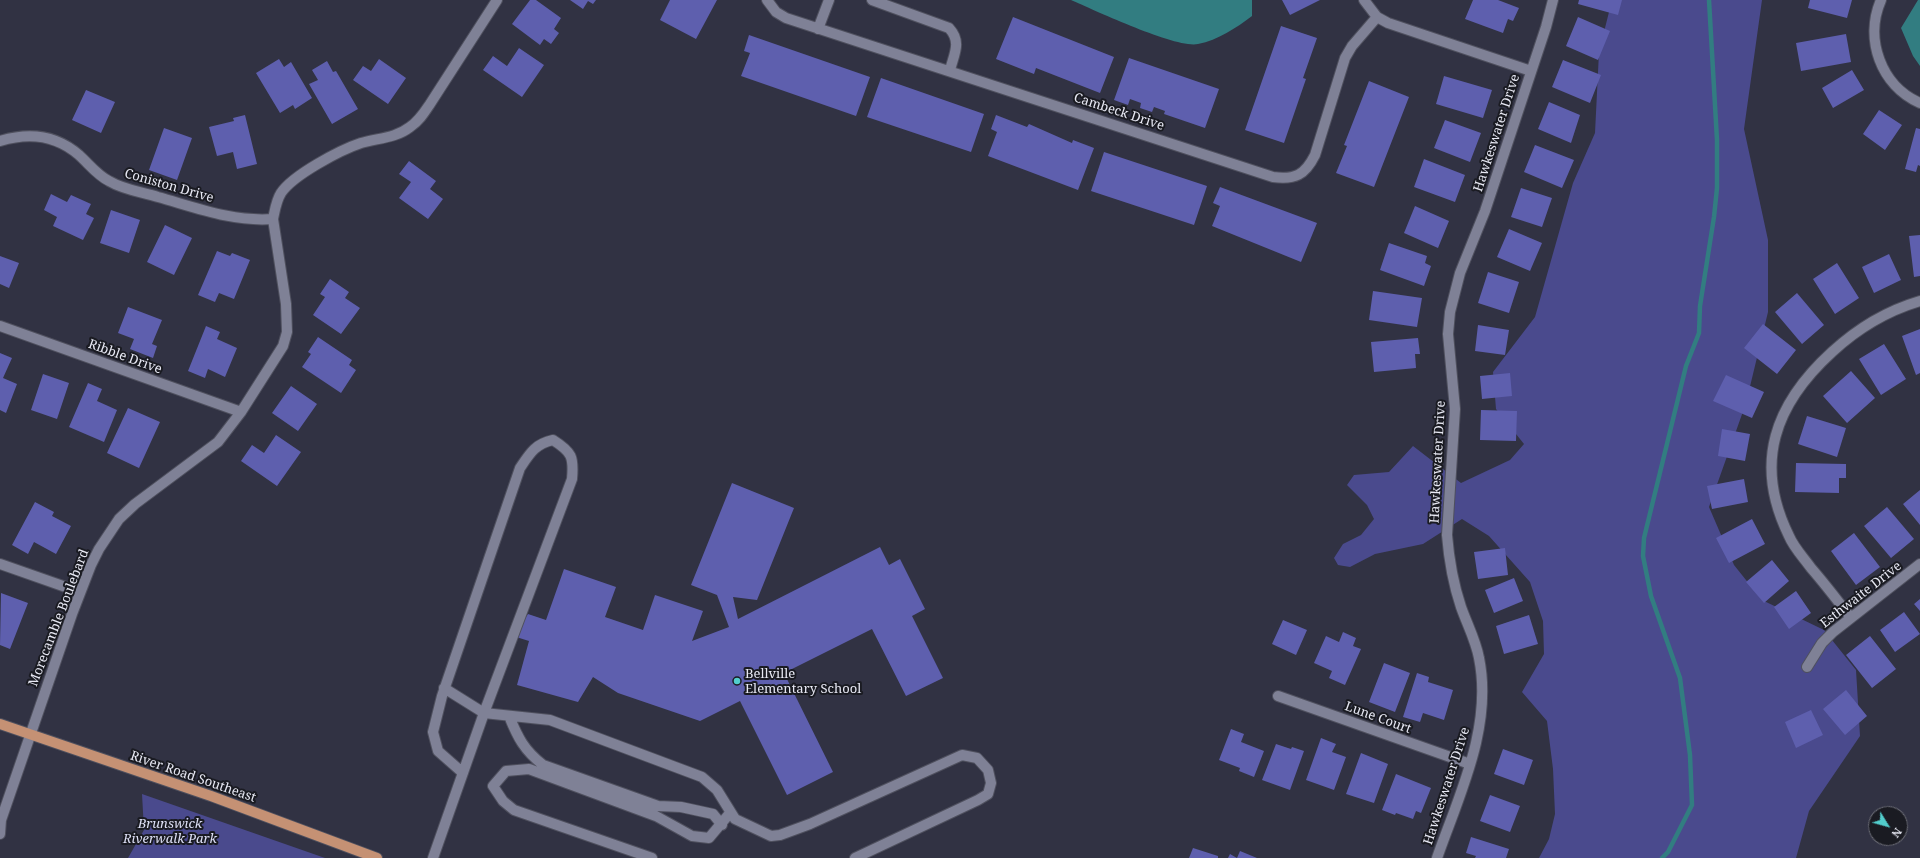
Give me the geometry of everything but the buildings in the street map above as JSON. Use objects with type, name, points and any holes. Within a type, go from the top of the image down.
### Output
[{"type":"main road","name":"River Road Southeast","points":[[0,724],[211,796],[376,858]]},
{"type":"street","name":"Morecamble Boulebard","points":[[0,834],[1,820],[30,734],[80,592],[99,549],[120,519],[150,491],[218,442],[241,412],[275,361],[283,346],[287,332],[286,304],[273,219],[275,206],[281,194],[302,174],[346,149],[362,143],[398,134],[410,127],[421,117],[497,0]]},
{"type":"street","name":"Cambeck Drive","points":[[767,0],[776,12],[786,18],[950,70],[1273,177],[1286,179],[1299,175],[1309,166],[1315,155],[1345,58],[1352,46],[1377,17]]},
{"type":"street","points":[[818,29],[829,0]]},
{"type":"street","points":[[872,0],[948,28],[954,33],[957,42],[950,70]]},
{"type":"street","points":[[1364,0],[1377,17],[1400,28],[1531,71]]},
{"type":"street","name":"Hawkeswater Drive","points":[[1437,858],[1470,764],[1478,737],[1482,713],[1482,681],[1479,657],[1456,590],[1449,555],[1447,535],[1455,409],[1448,334],[1450,312],[1460,273],[1485,211],[1546,27],[1553,0]]},
{"type":"street","points":[[1881,0],[1875,28],[1876,51],[1880,65],[1899,89],[1920,103]]},
{"type":"street","name":"Coniston Drive","points":[[0,141],[19,136],[49,138],[69,148],[99,174],[118,186],[231,218],[255,220],[273,219]]},
{"type":"street","points":[[1851,618],[1789,537],[1776,503],[1773,484],[1772,461],[1774,440],[1782,416],[1793,395],[1806,377],[1848,338],[1871,322],[1903,306],[1920,301]]},
{"type":"street","name":"Ribble Drive","points":[[0,326],[241,412]]},
{"type":"street","points":[[433,858],[463,773],[484,713],[572,479],[574,462],[565,448],[553,440],[542,442],[531,451],[520,468],[444,688],[433,732],[438,751],[463,773]]},
{"type":"street","points":[[0,564],[80,592]]},
{"type":"street","name":"Esthwaite Drive","points":[[1807,667],[1822,643],[1851,618],[1920,564]]},
{"type":"street","points":[[444,688],[484,713],[550,720],[702,777],[717,790],[735,820],[771,836],[780,835],[810,824],[962,755],[977,758],[988,770],[991,783],[988,794],[855,858]]},
{"type":"street","name":"Lune Court","points":[[1278,696],[1470,764]]},
{"type":"street","points":[[509,716],[519,740],[530,755],[544,765],[658,806],[681,807],[713,814],[722,825]]},
{"type":"street","points":[[652,858],[514,810],[503,801],[493,786],[506,771],[529,769],[656,816],[692,836],[709,838],[722,825],[730,813]]},
{"type":"green space","points":[[1612,0],[1762,0],[1744,129],[1768,240],[1768,312],[1746,403],[1709,507],[1734,565],[1762,600],[1824,630],[1856,670],[1860,736],[1809,811],[1796,858],[1539,858],[1549,839],[1555,814],[1553,769],[1547,721],[1522,692],[1544,654],[1543,621],[1530,582],[1489,536],[1462,519],[1423,544],[1375,554],[1350,567],[1338,565],[1334,558],[1343,544],[1361,535],[1374,519],[1367,505],[1347,485],[1354,475],[1389,472],[1413,446],[1461,483],[1510,460],[1524,444],[1496,409],[1493,372],[1535,317],[1573,183],[1595,133],[1599,52]]},
{"type":"green space","name":"Brunswick Riverwalk Park","points":[[142,794],[325,858],[128,858],[144,830]]},
{"type":"shaded area","points":[[1071,0],[1252,0],[1252,16],[1220,37],[1198,44],[1187,44],[1173,41],[1135,28]]},
{"type":"shaded area","points":[[1918,0],[1920,0],[1920,66],[1913,56],[1901,28]]},
{"type":"waterway","points":[[1662,858],[1668,852],[1692,805],[1690,755],[1680,678],[1651,596],[1643,556],[1644,538],[1686,366],[1699,333],[1700,306],[1714,217],[1717,188],[1717,140],[1709,0]]},
{"type":"place","name":"Bellville Elementary School","points":[[737,681]]}]
